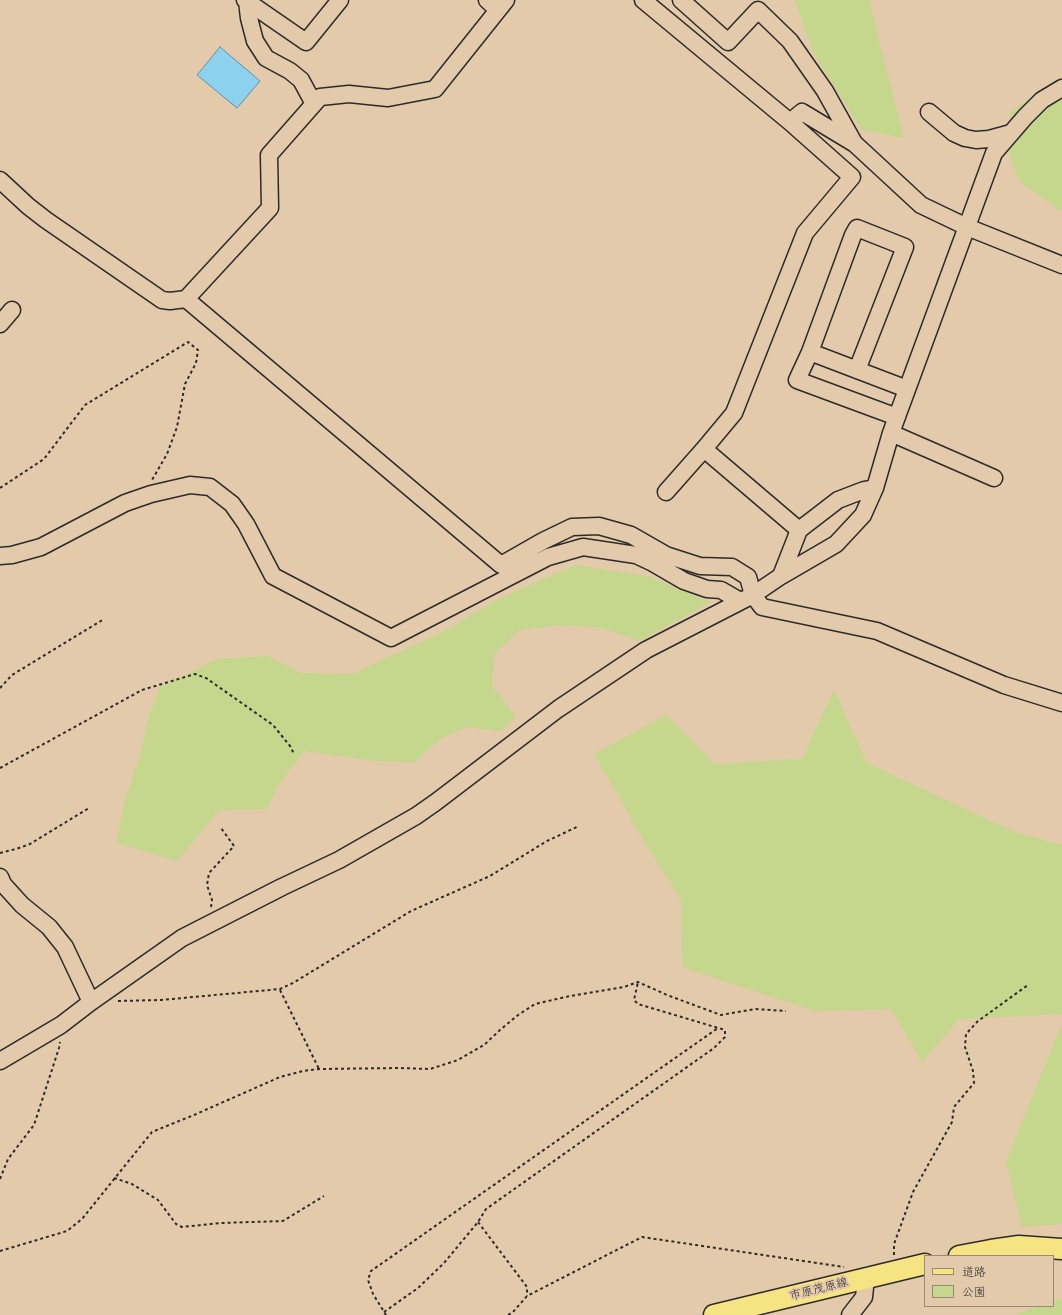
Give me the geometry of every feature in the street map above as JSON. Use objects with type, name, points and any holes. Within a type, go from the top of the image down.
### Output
[{"type":"main road","points":[[965,1255],[1019,1246],[1062,1249]]},
{"type":"main road","name":"市原茂原線","points":[[714,1315],[924,1264]]},
{"type":"street","points":[[246,1],[306,42],[340,0]]},
{"type":"street","points":[[643,0],[790,122],[852,177],[805,234],[734,413],[666,492]]},
{"type":"street","points":[[681,0],[728,42],[761,5],[790,41],[825,91],[855,144]]},
{"type":"street","points":[[246,1],[255,41],[266,58],[290,71],[301,80],[314,104]]},
{"type":"street","points":[[0,180],[28,206],[46,220],[162,300],[170,301],[186,299],[270,208],[269,155],[320,97],[349,94],[388,98],[435,90],[497,3]]},
{"type":"street","points":[[0,1061],[61,1025],[182,938],[339,860],[416,816],[558,709],[646,650],[746,598],[836,544],[863,515],[875,488],[891,433],[994,153],[1042,100],[1062,88]]},
{"type":"street","points":[[790,122],[802,112],[855,144],[921,205],[967,227],[1062,265]]},
{"type":"street","points":[[929,112],[954,133],[965,138],[976,140],[989,139],[1011,133]]},
{"type":"street","points":[[857,370],[904,246],[857,228],[810,352],[797,380],[897,417]]},
{"type":"street","points":[[186,299],[501,565],[543,541],[572,527],[599,526],[631,535],[666,555],[700,566],[732,567],[748,577],[746,598]]},
{"type":"street","points":[[0,324],[12,310]]},
{"type":"street","points":[[810,352],[907,389]]},
{"type":"street","points":[[891,433],[994,478]]},
{"type":"street","points":[[704,449],[799,530]]},
{"type":"street","points":[[0,556],[12,555],[41,547],[126,503],[151,494],[190,485],[210,488],[232,504],[246,524],[273,576],[391,638],[548,557],[583,547],[636,555],[684,581],[707,589],[720,590],[746,598],[762,607],[877,631],[1004,685],[1062,703]]},
{"type":"street","points":[[781,576],[799,530],[838,500],[864,490],[875,488]]},
{"type":"street","points":[[1,882],[22,905],[49,927],[65,947],[91,1002]]},
{"type":"street","points":[[850,1315],[864,1297],[862,1279]]},
{"type":"path","points":[[0,488],[44,459],[85,405],[188,342],[198,350],[196,364],[185,384],[177,427],[167,454],[142,497]]},
{"type":"path","points":[[0,688],[12,675],[104,619]]},
{"type":"path","points":[[0,768],[142,690],[195,674],[206,678],[273,725],[290,746],[294,754]]},
{"type":"path","points":[[0,853],[30,844],[90,808]]},
{"type":"path","points":[[114,1001],[161,1000],[280,989],[293,983],[411,911],[490,876],[547,841],[579,826]]},
{"type":"path","points":[[208,924],[212,900],[207,885],[209,873],[234,846],[221,828]]},
{"type":"path","points":[[384,1312],[418,1288],[444,1263],[478,1222],[486,1209],[714,1048],[725,1037],[725,1030],[638,1004],[634,1000],[638,982]]},
{"type":"path","points":[[0,1251],[67,1232],[82,1219],[152,1132],[280,1077],[303,1071],[319,1069],[430,1069],[458,1060],[484,1045],[518,1015],[535,1004],[638,982],[721,1015],[755,1009],[786,1011]]},
{"type":"path","points":[[895,1272],[894,1244],[913,1192],[952,1122],[954,1107],[974,1083],[973,1071],[965,1047],[966,1034],[978,1021],[1028,985]]},
{"type":"path","points":[[280,989],[319,1069]]},
{"type":"path","points":[[0,1179],[8,1159],[34,1126],[60,1048],[61,1025]]},
{"type":"path","points":[[386,1315],[373,1294],[368,1280],[371,1271],[718,1028]]},
{"type":"path","points":[[114,1178],[132,1184],[158,1200],[176,1224],[182,1227],[283,1221],[324,1196]]},
{"type":"path","points":[[478,1222],[527,1287],[527,1296]]},
{"type":"path","points":[[508,1315],[513,1312],[527,1296],[642,1237],[844,1266],[862,1279]]},
{"type":"green space","points":[[795,0],[870,0],[904,138],[862,130],[813,53]]},
{"type":"green space","points":[[1062,91],[1062,211],[1021,183],[1014,170],[1006,139],[1011,112],[1037,92]]},
{"type":"green space","points":[[575,565],[648,576],[711,602],[640,641],[602,628],[561,625],[520,630],[494,654],[492,686],[516,717],[501,731],[466,727],[440,739],[415,762],[375,761],[305,751],[280,782],[267,809],[219,810],[177,861],[117,843],[123,807],[139,758],[149,716],[160,687],[217,659],[268,656],[301,673],[352,674],[445,631],[496,600]]},
{"type":"green space","points":[[834,690],[867,763],[1015,832],[1062,845],[1062,1014],[959,1019],[922,1062],[891,1009],[815,1011],[682,967],[681,900],[648,848],[594,754],[666,715],[715,764],[802,759]]},
{"type":"green space","points":[[1062,1024],[1062,1224],[1022,1227],[1006,1161]]},
{"type":"green space","points":[[1062,1298],[1062,1315],[1015,1315],[1035,1307],[1054,1307],[1054,1301]]},
{"type":"water","points":[[220,47],[260,81],[237,108],[197,75]]}]
